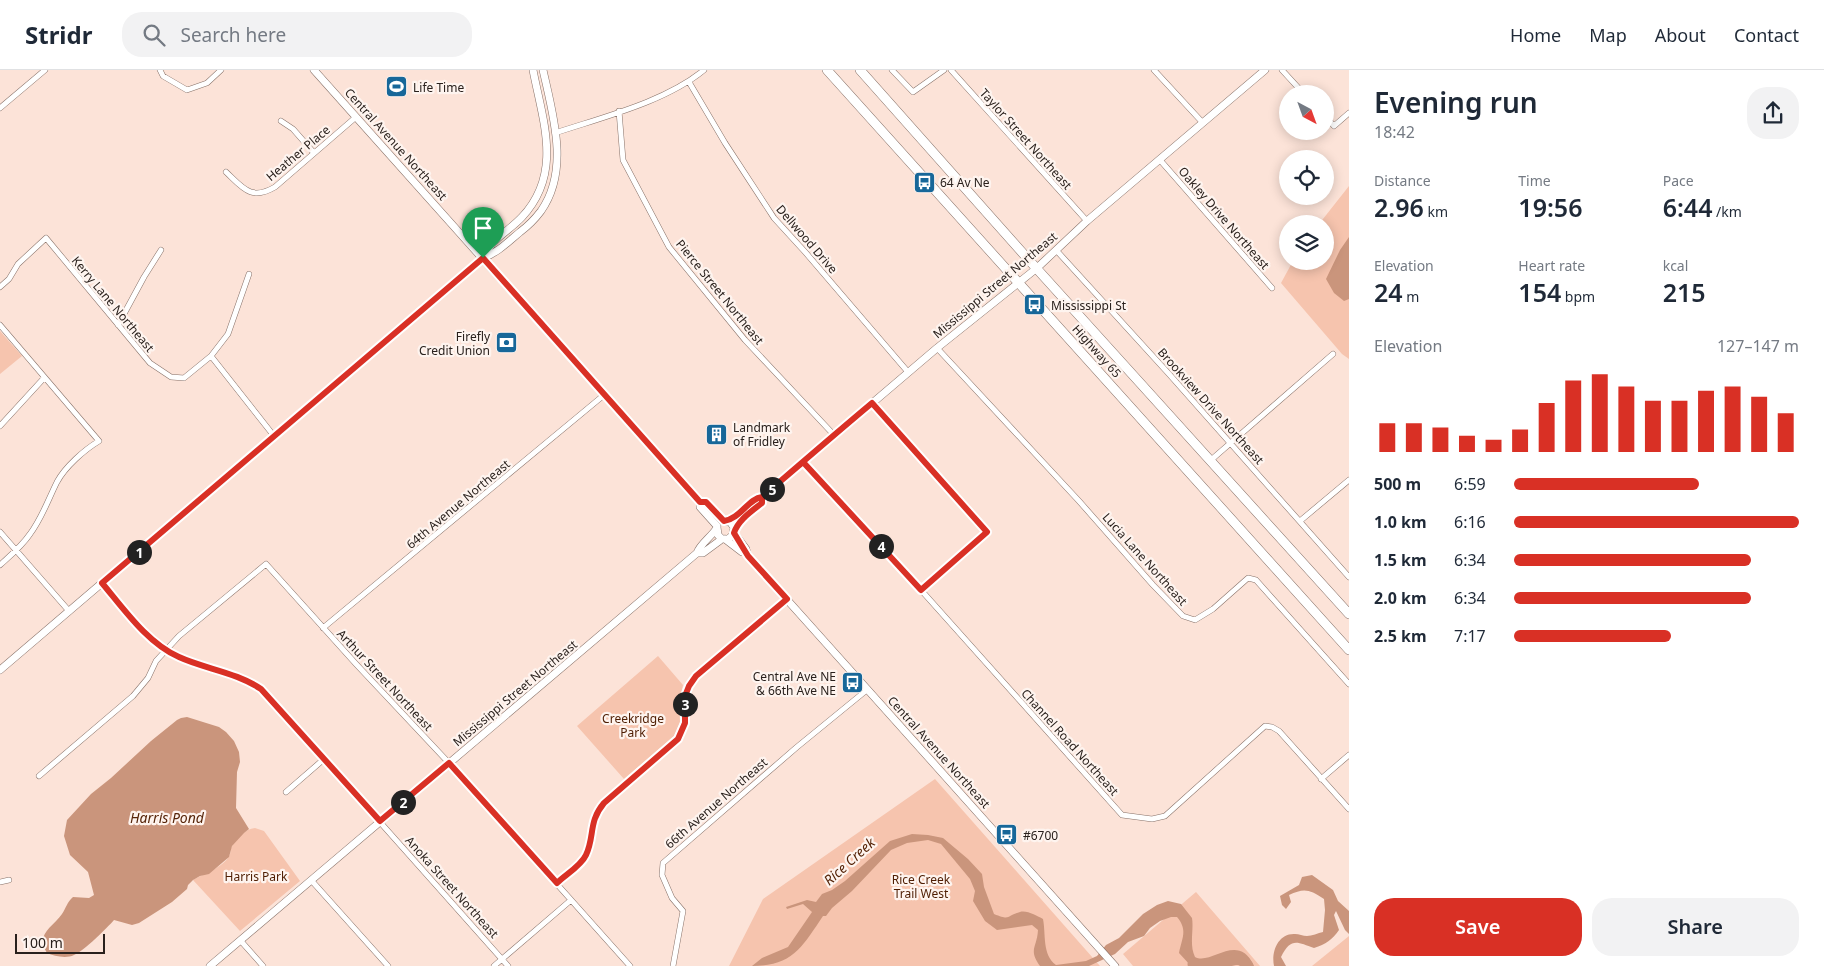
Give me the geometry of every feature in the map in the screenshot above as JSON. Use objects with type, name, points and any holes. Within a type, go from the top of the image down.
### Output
[{"type":"highway","name":"Highway 65","points":[[827,70],[1349,650]]},
{"type":"highway","name":"Highway 65","points":[[860,70],[1349,614]]},
{"type":"street","points":[[0,108],[45,70]]},
{"type":"street","points":[[160,70],[163,76],[187,90],[207,83],[221,70]]},
{"type":"street","name":"Central Avenue Northeast","points":[[314,70],[701,502],[706,502],[726,521]]},
{"type":"street","points":[[483,258],[487,248],[527,212],[541,189],[547,165],[545,134],[533,70]]},
{"type":"street","points":[[0,670],[483,258],[493,255],[532,221],[547,201],[556,176],[555,133],[543,70]]},
{"type":"street","points":[[555,133],[664,94],[689,82],[704,70]]},
{"type":"street","points":[[892,70],[913,92],[944,70]]},
{"type":"street","name":"Taylor Street Northeast","points":[[951,70],[1087,221]]},
{"type":"street","points":[[1154,70],[1203,123]]},
{"type":"street","name":"Mississippi Street Northeast","points":[[726,521],[738,516],[757,498],[762,497],[908,372],[1037,268],[1087,221],[1265,70]]},
{"type":"street","points":[[1282,70],[1296,85]]},
{"type":"street","name":"Dellwood Drive","points":[[689,82],[725,143],[774,218],[908,372]]},
{"type":"street","name":"Pierce Street Northeast","points":[[619,111],[622,160],[669,247],[745,340],[834,435]]},
{"type":"street","points":[[1334,126],[1349,113]]},
{"type":"street","name":"Heather Place","points":[[226,172],[246,190],[254,194],[264,193],[275,187],[356,117]]},
{"type":"street","points":[[281,121],[293,129],[314,153]]},
{"type":"street","name":"Oakley Drive Northeast","points":[[1160,160],[1272,288]]},
{"type":"street","name":"Kerry Lane Northeast","points":[[0,288],[9,279],[18,264],[46,238],[150,364],[171,378],[184,378],[211,356],[228,334],[249,274]]},
{"type":"street","points":[[118,326],[144,277],[161,250]]},
{"type":"street","name":"Brookview Drive Northeast","points":[[1056,250],[1349,578]]},
{"type":"street","points":[[0,326],[99,441],[66,470],[58,480],[42,516],[30,535],[0,565]]},
{"type":"street","name":"Lucia Lane Northeast","points":[[937,348],[1183,616],[1195,620],[1213,609],[1248,578],[1256,580],[1349,684]]},
{"type":"street","points":[[1211,460],[1333,354]]},
{"type":"street","points":[[211,356],[274,436]]},
{"type":"street","points":[[0,426],[44,378]]},
{"type":"street","name":"64th Avenue Northeast","points":[[324,628],[604,395]]},
{"type":"street","points":[[872,403],[987,532],[921,590]]},
{"type":"street","name":"Channel Road Northeast","points":[[803,462],[921,590],[1122,815],[1152,819],[1165,816],[1265,726],[1279,730],[1349,809]]},
{"type":"street","points":[[1300,521],[1349,480]]},
{"type":"street","name":"Mississippi Street Northeast","points":[[734,531],[742,520],[762,503],[762,497]]},
{"type":"street","name":"Central Avenue Northeast","points":[[701,502],[700,507],[717,528]]},
{"type":"street","points":[[726,521],[732,524],[734,531],[731,537],[724,539],[718,535],[717,528],[726,521]]},
{"type":"street","name":"Mississippi Street Northeast","points":[[210,966],[697,553],[699,548],[717,528]]},
{"type":"street","name":"Central Avenue Northeast","points":[[734,531],[746,552],[787,599],[1115,966]]},
{"type":"street","points":[[0,532],[69,611]]},
{"type":"street","name":"Central Avenue Northeast","points":[[724,539],[742,552],[746,552]]},
{"type":"street","name":"Mississippi Street Northeast","points":[[697,553],[703,553],[724,539]]},
{"type":"street","name":"Arthur Street Northeast","points":[[166,650],[178,636],[266,564],[449,763],[630,966]]},
{"type":"street","name":"Anoka Street Northeast","points":[[102,583],[147,635],[166,650],[178,657],[248,682],[261,689],[508,966]]},
{"type":"street","points":[[557,883],[584,858],[597,811],[678,739],[685,723],[685,696],[696,676],[787,599]]},
{"type":"street","points":[[39,776],[134,696],[148,678],[156,661],[166,650]]},
{"type":"street","name":"66th Avenue Northeast","points":[[673,966],[683,912],[672,898],[662,875],[663,863],[797,747],[868,689]]},
{"type":"street","points":[[1322,779],[1349,755]]},
{"type":"street","points":[[286,792],[324,759]]},
{"type":"street","points":[[0,882],[8,880]]},
{"type":"street","points":[[311,880],[388,966]]},
{"type":"street","points":[[494,966],[571,900]]},
{"type":"street","points":[[240,940],[263,966]]},
{"type":"green space","points":[[1349,186],[1349,359],[1342,354],[1281,283],[1288,270],[1334,270],[1334,215],[1326,215]]},
{"type":"green space","points":[[0,331],[22,356],[0,374]]},
{"type":"green space","name":"Creekridge Park","points":[[658,656],[683,685],[679,703],[680,722],[674,736],[624,779],[577,726]]},
{"type":"green space","name":"Rice Creek Trail West","points":[[935,779],[1100,966],[729,966],[763,899]]},
{"type":"green space","name":"Harris Park","points":[[255,828],[264,831],[300,881],[240,931],[193,880],[223,864],[229,856],[235,841],[244,832]]},
{"type":"green space","points":[[1196,892],[1260,966],[1133,966],[1123,954]]},
{"type":"green space","points":[[1349,936],[1349,966],[1312,966]]},
{"type":"water","points":[[1349,237],[1349,299],[1344,301],[1334,293],[1326,279],[1330,270],[1334,270],[1334,262]]},
{"type":"water","name":"Harris Pond","points":[[187,717],[219,727],[234,741],[239,752],[240,762],[237,772],[236,808],[249,829],[232,846],[229,857],[209,874],[193,880],[187,889],[172,902],[139,923],[132,925],[114,920],[101,934],[74,955],[64,957],[47,953],[43,941],[44,936],[62,914],[69,901],[73,897],[89,898],[94,895],[88,872],[70,855],[64,836],[67,820],[91,794],[151,741],[177,720]]},
{"type":"water","name":"Rice Creek","points":[[912,834],[943,838],[968,859],[982,874],[984,887],[994,914],[1008,917],[1020,912],[1026,912],[1043,919],[1048,956],[1056,965],[1086,961],[1097,956],[1106,945],[1119,938],[1143,914],[1157,905],[1168,901],[1181,904],[1192,918],[1192,948],[1195,957],[1201,959],[1233,950],[1240,951],[1248,956],[1254,966],[1240,966],[1239,964],[1191,966],[1179,953],[1183,934],[1182,926],[1177,917],[1171,917],[1160,921],[1150,928],[1144,936],[1128,942],[1115,954],[1089,966],[1040,966],[1034,956],[1038,930],[1032,925],[997,930],[985,921],[973,901],[975,891],[970,879],[941,844],[928,840],[907,843],[891,850],[852,891],[832,908],[826,916],[823,916],[809,937],[795,953],[777,963],[752,966],[762,958],[788,947],[812,912],[803,904],[787,909],[786,907],[807,900],[816,902],[822,894],[845,881],[890,841]]},
{"type":"water","points":[[1312,875],[1333,890],[1338,901],[1349,911],[1349,934],[1345,930],[1336,911],[1334,915],[1339,930],[1331,939],[1314,948],[1299,943],[1291,944],[1281,957],[1286,966],[1274,966],[1275,949],[1284,937],[1295,934],[1309,936],[1323,932],[1324,899],[1310,891],[1299,891],[1289,895],[1291,902],[1286,909],[1282,905],[1280,896],[1299,885],[1302,877]]},
{"type":"waterway","name":"Rice Creek","points":[[1193,964],[1195,966],[1215,964],[1238,959],[1245,962],[1248,966]]},
{"type":"place","name":"Life Time","points":[[397,87]]},
{"type":"place","name":"64 Av Ne","points":[[924,182]]},
{"type":"place","name":"Mississippi St","points":[[1035,305]]},
{"type":"place","name":"Firefly Credit Union","points":[[506,343]]},
{"type":"place","name":"Landmark of Fridley","points":[[717,434]]},
{"type":"place","name":"Central Ave NE & 66th Ave NE","points":[[852,683]]},
{"type":"place","name":"#6700","points":[[1007,835]]},
{"type":"route","points":[[483,258],[102,583],[156,644],[178,657],[210,667],[261,689],[380,821],[449,763],[557,883],[584,858],[597,811],[678,739],[685,723],[685,696],[696,676],[787,599],[748,556],[746,549],[739,541],[734,530],[742,520],[762,503],[762,497],[803,462],[921,590],[987,532],[872,403],[762,497],[757,498],[738,516],[724,521],[706,502],[700,502],[483,258]]}]
